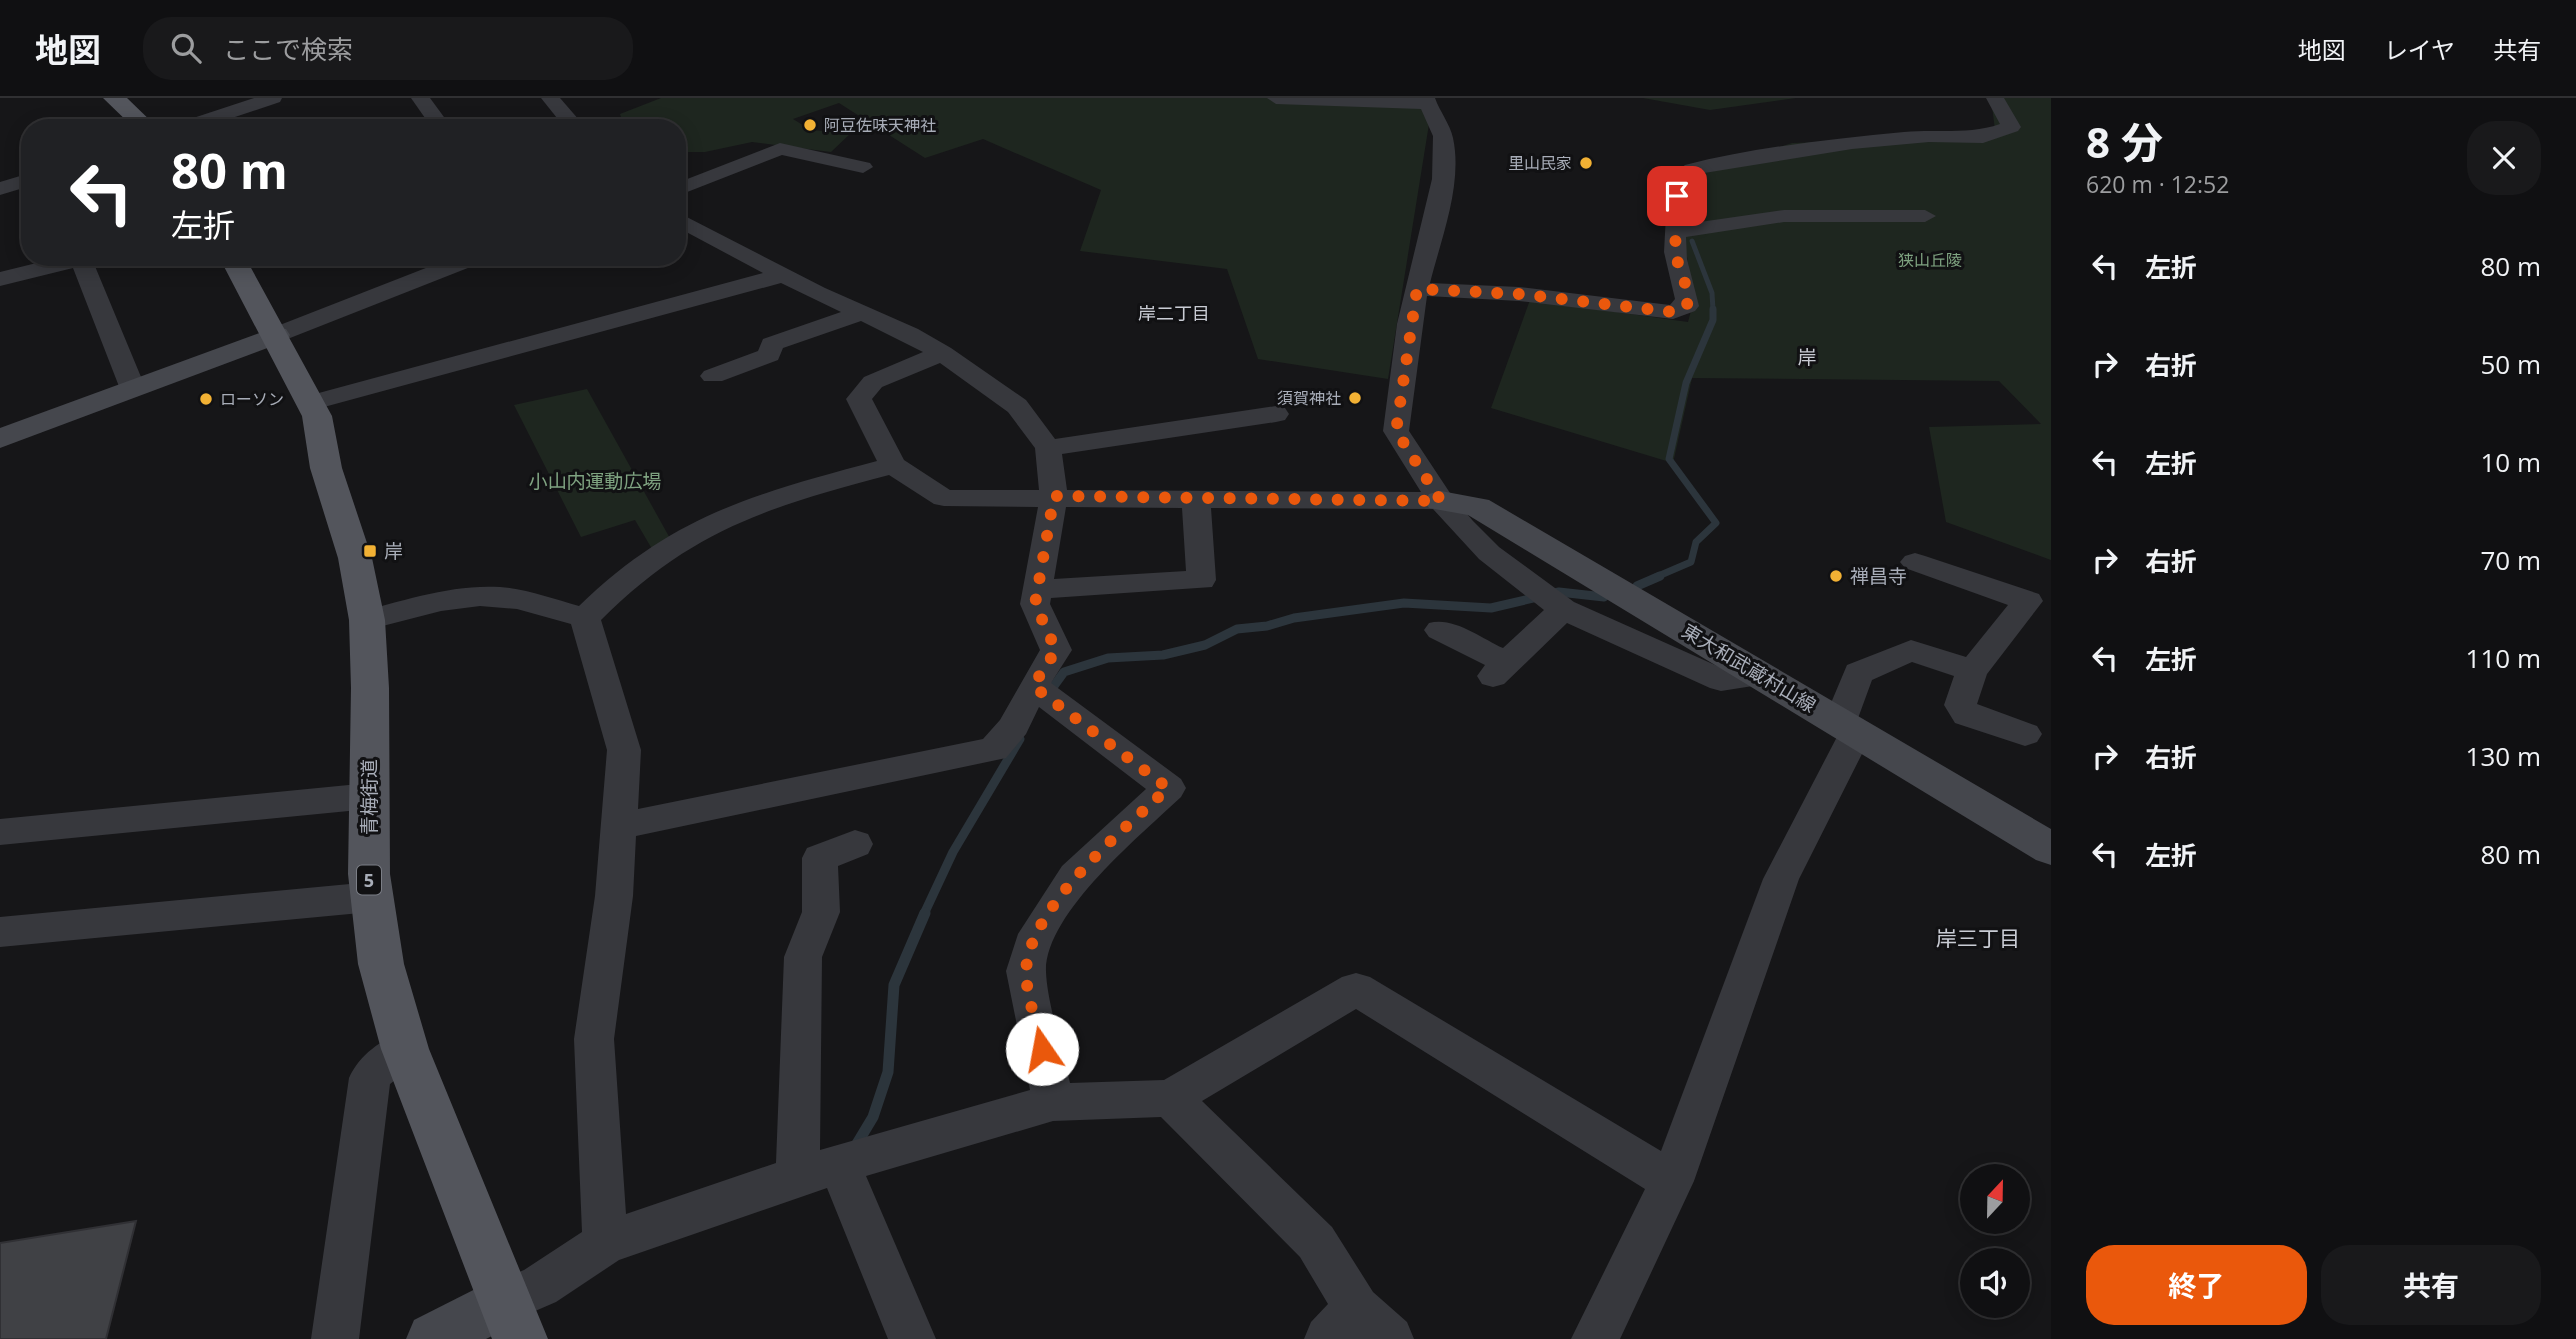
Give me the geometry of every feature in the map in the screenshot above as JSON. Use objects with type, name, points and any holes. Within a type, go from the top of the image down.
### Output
[{"type":"main road","points":[[114,98],[137,119]]},
{"type":"main road","name":"青梅街道","points":[[237,266],[313,402],[326,468],[359,573],[367,620],[370,688],[371,897],[381,964],[405,1049],[512,1320]]},
{"type":"street","points":[[209,119],[273,98]]},
{"type":"street","points":[[420,98],[435,119]]},
{"type":"street","points":[[550,98],[568,119]]},
{"type":"street","points":[[1276,98],[1427,101],[1444,139],[1443,169],[1429,253],[1417,289],[1396,431],[1441,501],[1489,553],[1550,599],[1721,680],[1761,675]]},
{"type":"street","points":[[1417,289],[1520,294],[1673,312],[1687,306],[1688,292],[1675,254],[1678,178],[1692,169],[1852,143],[1930,136],[1983,136],[2011,127],[1994,98]]},
{"type":"street","points":[[686,186],[780,149],[863,167]]},
{"type":"street","points":[[0,189],[21,182]]},
{"type":"street","points":[[1677,232],[1784,216],[1925,216]]},
{"type":"street","points":[[620,826],[994,749],[1043,694],[1056,650],[1035,604],[1054,496],[1048,448],[1017,406],[942,353],[783,275],[686,223]]},
{"type":"street","points":[[0,279],[51,266]]},
{"type":"street","points":[[85,266],[134,389]]},
{"type":"street","points":[[0,439],[452,266]]},
{"type":"street","points":[[313,402],[783,275]]},
{"type":"street","points":[[713,376],[769,355],[772,344],[862,313]]},
{"type":"street","points":[[942,353],[873,382],[859,399],[893,465],[944,498],[1054,496],[1441,501]]},
{"type":"street","points":[[1048,448],[1276,414]]},
{"type":"street","points":[[585,618],[610,591],[649,559],[729,513],[821,483],[893,465]]},
{"type":"street","points":[[1037,589],[1201,580],[1196,499]]},
{"type":"street","name":"東大和武蔵村山線","points":[[1441,501],[1477,507],[2051,849]]},
{"type":"street","points":[[1915,562],[2028,601],[1972,671],[1960,705],[1967,715],[2025,734]]},
{"type":"street","points":[[367,620],[453,601],[480,599],[514,599],[585,618]]},
{"type":"street","points":[[1440,630],[1500,669],[1550,599]]},
{"type":"street","points":[[585,618],[624,750],[614,896],[594,1039],[605,1243]]},
{"type":"street","points":[[1595,1339],[1672,1181],[1781,879],[1848,727],[1858,673],[1911,650],[1972,671]]},
{"type":"street","points":[[1043,694],[1168,788],[1075,876],[1037,934],[1026,971],[1053,1102]]},
{"type":"street","points":[[0,832],[369,796]]},
{"type":"street","points":[[855,844],[820,858],[821,912],[803,957],[819,1170],[912,1339]]},
{"type":"street","points":[[0,932],[371,897]]},
{"type":"street","points":[[434,1339],[512,1320],[540,1286],[605,1243],[819,1170],[1053,1102],[1170,1098],[1356,989],[1672,1181]]},
{"type":"street","points":[[335,1339],[370,1078],[387,1060],[405,1049]]},
{"type":"street","points":[[1170,1098],[1316,1242],[1342,1324],[1390,1339]]},
{"type":"green space","points":[[661,98],[1427,98],[1429,124],[1388,379],[1258,359],[1227,269],[1080,251],[1101,190],[983,139],[925,158],[839,103],[793,119],[811,130],[851,133],[831,152],[752,142],[705,152],[686,152],[686,119],[621,119],[620,114]]},
{"type":"green space","points":[[1643,98],[1796,98],[1710,110]]},
{"type":"green space","name":"狭山丘陵","points":[[1991,98],[2051,98],[2051,560],[1946,522],[1929,427],[2041,424],[1999,381],[1692,378],[1673,463],[1491,408],[1530,300],[1688,322],[1694,300],[1682,226],[1694,175],[1792,143],[1983,137],[1995,130]]},
{"type":"green space","name":"小山内運動広場","points":[[587,389],[672,542],[655,554],[635,520],[581,537],[514,405]]},
{"type":"building","points":[[136,1221],[106,1339],[0,1339],[0,1243]]},
{"type":"waterway","points":[[1692,241],[1712,293],[1713,310]]},
{"type":"waterway","points":[[1656,577],[1691,562],[1696,542],[1716,523],[1669,459],[1686,383],[1713,320],[1713,310]]},
{"type":"waterway","points":[[1637,586],[1660,576]]},
{"type":"waterway","points":[[1048,694],[1064,672],[1108,658],[1163,655],[1205,645],[1237,629],[1267,626],[1294,618],[1404,603],[1491,608],[1559,592],[1604,597]]},
{"type":"waterway","points":[[924,914],[953,852],[1020,739]]},
{"type":"waterway","points":[[855,1147],[873,1117],[888,1072],[894,985],[925,913]]},
{"type":"place","name":"阿豆佐味天神社","points":[[810,125]]},
{"type":"place","name":"里山民家","points":[[1586,163]]},
{"type":"place","name":"須賀神社","points":[[1355,398]]},
{"type":"place","name":"ローソン","points":[[206,399]]},
{"type":"place","name":"岸","points":[[370,551]]},
{"type":"place","name":"禅昌寺","points":[[1836,576]]},
{"type":"district","name":"岸二丁目","points":[[1174,313]]},
{"type":"district","name":"岸","points":[[1807,357]]},
{"type":"district","name":"岸三丁目","points":[[1978,938]]},
{"type":"route","points":[[1042,1049],[1026,971],[1037,934],[1056,901],[1075,876],[1168,788],[1033,686],[1056,650],[1035,604],[1054,496],[1441,501],[1396,431],[1417,289],[1520,294],[1673,312],[1687,306],[1688,292],[1675,254],[1677,196]]}]
